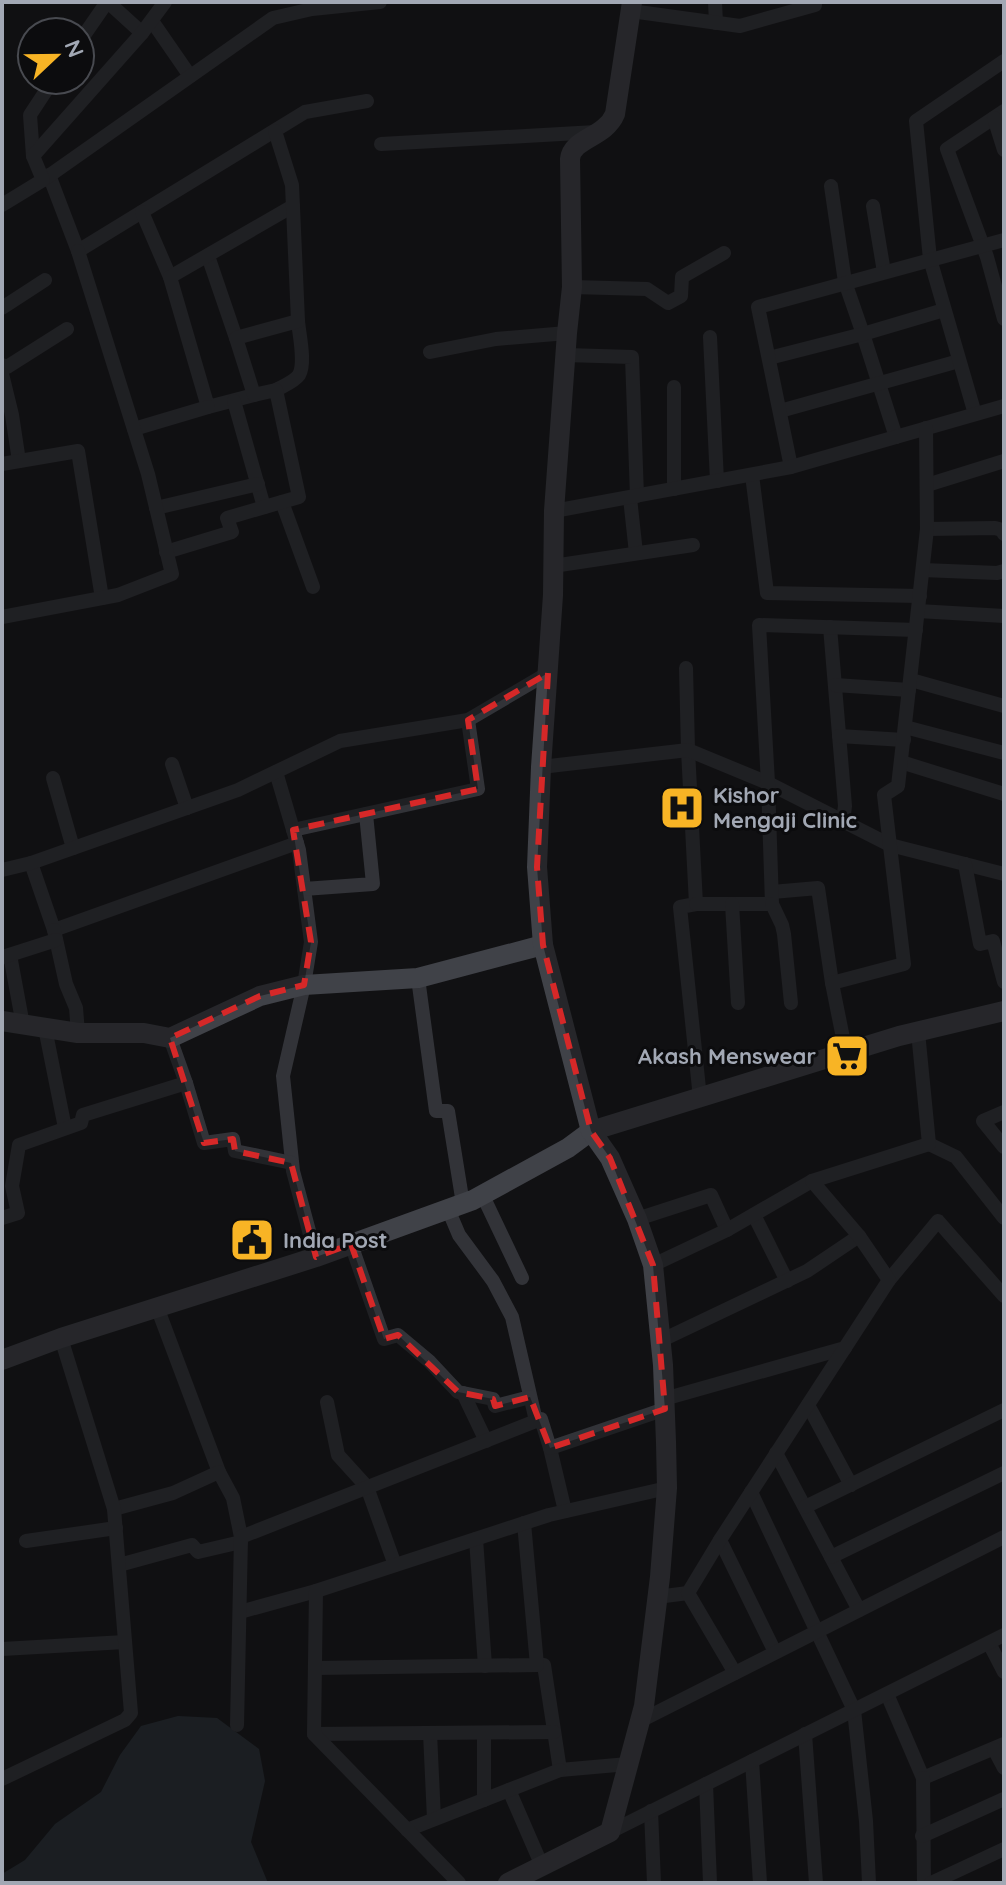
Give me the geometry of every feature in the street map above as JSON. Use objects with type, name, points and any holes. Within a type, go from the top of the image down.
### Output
[{"type":"street","points":[[107,2],[142,33]]},
{"type":"street","points":[[33,156],[142,33],[165,2]]},
{"type":"street","points":[[2,205],[273,18],[312,9],[378,2]]},
{"type":"street","points":[[715,2],[716,23]]},
{"type":"street","points":[[610,1832],[644,1706],[667,1488],[653,1265],[610,1158],[591,1131],[543,945],[537,867],[554,511],[572,287],[570,152],[603,131],[615,114],[632,6],[740,26],[771,10],[815,5],[815,2]]},
{"type":"street","points":[[152,21],[190,76]]},
{"type":"street","points":[[975,414],[930,259],[916,121],[1004,61]]},
{"type":"street","points":[[2,617],[118,595],[172,574],[134,429],[78,251],[46,177],[33,156],[30,115],[42,96]]},
{"type":"street","points":[[78,251],[305,112],[367,101]]},
{"type":"street","points":[[920,164],[999,114],[1004,150]]},
{"type":"street","points":[[134,429],[276,390],[294,380],[301,371],[292,185],[275,131]]},
{"type":"street","points":[[381,144],[603,131]]},
{"type":"street","points":[[947,149],[983,245],[1004,319]]},
{"type":"street","points":[[831,186],[845,282],[896,437]]},
{"type":"street","points":[[170,277],[293,206]]},
{"type":"street","points":[[873,206],[884,272]]},
{"type":"street","points":[[142,212],[170,277],[208,407]]},
{"type":"street","points":[[791,467],[758,307],[1004,240]]},
{"type":"street","points":[[572,287],[647,289],[668,303],[681,296],[682,277],[724,253]]},
{"type":"street","points":[[208,256],[254,395]]},
{"type":"street","points":[[2,308],[45,280]]},
{"type":"street","points":[[769,358],[944,310]]},
{"type":"street","points":[[236,338],[298,321]]},
{"type":"street","points":[[2,365],[7,367],[67,329]]},
{"type":"street","points":[[430,352],[496,339],[567,333]]},
{"type":"street","points":[[710,337],[717,481]]},
{"type":"street","points":[[566,355],[632,357],[636,553]]},
{"type":"street","points":[[780,411],[959,361]]},
{"type":"street","points":[[2,374],[19,461]]},
{"type":"street","points":[[674,387],[674,489]]},
{"type":"street","points":[[166,552],[232,532],[227,518],[299,497],[276,390]]},
{"type":"street","points":[[234,401],[264,507]]},
{"type":"street","points":[[554,511],[791,467],[1004,406]]},
{"type":"street","points":[[832,983],[904,964],[884,795],[898,786],[910,685],[927,529],[926,428]]},
{"type":"street","points":[[2,464],[78,451],[102,598]]},
{"type":"street","points":[[927,485],[1004,461]]},
{"type":"street","points":[[752,475],[767,593],[919,604],[1004,616]]},
{"type":"street","points":[[156,508],[258,484]]},
{"type":"street","points":[[282,502],[313,587]]},
{"type":"street","points":[[927,529],[995,528],[1004,534]]},
{"type":"street","points":[[553,566],[693,545]]},
{"type":"street","points":[[923,570],[1004,571]]},
{"type":"street","points":[[791,1003],[784,934],[772,898],[759,625],[916,630]]},
{"type":"street","points":[[830,627],[845,806],[843,821]]},
{"type":"street","points":[[686,668],[696,904]]},
{"type":"street","points":[[2,870],[31,863],[238,790],[340,741],[468,720],[548,673]]},
{"type":"street","points":[[835,685],[910,685],[1004,706]]},
{"type":"street","points":[[23,1025],[6,956],[295,836],[366,814],[478,789],[468,720]]},
{"type":"street","points":[[839,736],[904,734],[1004,753]]},
{"type":"street","points":[[541,767],[688,750],[768,783],[890,845],[1004,874]]},
{"type":"street","points":[[901,762],[1004,794]]},
{"type":"street","points":[[172,764],[187,808]]},
{"type":"street","points":[[276,772],[295,836],[311,942],[283,1076],[292,1163],[316,1257]]},
{"type":"street","points":[[53,778],[73,848]]},
{"type":"street","points":[[304,889],[373,884],[366,814]]},
{"type":"street","points":[[31,863],[55,935],[66,984],[76,1008],[78,1033]]},
{"type":"street","points":[[965,864],[980,944],[993,941],[1004,982]]},
{"type":"street","points":[[700,1098],[680,907],[732,904],[818,888],[846,1053]]},
{"type":"street","points":[[732,904],[738,1003]]},
{"type":"street","points":[[2,1021],[78,1033],[144,1033],[170,1038],[260,996],[304,985],[418,978],[543,945]]},
{"type":"street","points":[[418,978],[436,1111],[448,1111],[459,1235],[493,1281],[512,1317],[536,1421]]},
{"type":"street","points":[[2,1360],[61,1338],[316,1257],[455,1207],[483,1196],[568,1148],[591,1131],[918,1032],[1004,1011]]},
{"type":"street","points":[[45,1028],[65,1128]]},
{"type":"street","points":[[918,1032],[929,1144]]},
{"type":"street","points":[[170,1038],[204,1143],[233,1139],[235,1151],[292,1163]]},
{"type":"street","points":[[2,1218],[18,1213],[12,1186],[19,1145],[81,1123],[83,1115],[186,1083]]},
{"type":"street","points":[[1004,1112],[983,1121],[1004,1147]]},
{"type":"street","points":[[653,1265],[727,1230],[812,1181],[929,1144],[956,1157],[1004,1218]]},
{"type":"street","points":[[812,1181],[859,1236],[889,1280]]},
{"type":"street","points":[[637,1219],[711,1195],[727,1230]]},
{"type":"street","points":[[483,1196],[522,1278]]},
{"type":"street","points":[[754,1215],[787,1281]]},
{"type":"street","points":[[688,1593],[889,1280],[938,1221],[1004,1296]]},
{"type":"street","points":[[660,1341],[807,1271],[859,1236]]},
{"type":"street","points":[[351,1244],[384,1339],[398,1335],[429,1361],[458,1392],[493,1399],[495,1406],[530,1397]]},
{"type":"street","points":[[157,1307],[219,1472],[233,1498],[241,1539],[237,1725]]},
{"type":"street","points":[[2,1779],[129,1717],[131,1713],[114,1509],[61,1338]]},
{"type":"street","points":[[550,1448],[664,1404],[845,1348]]},
{"type":"street","points":[[463,1393],[486,1441]]},
{"type":"street","points":[[327,1402],[338,1455],[367,1487],[395,1565]]},
{"type":"street","points":[[808,1405],[851,1485]]},
{"type":"street","points":[[805,1507],[1004,1410]]},
{"type":"street","points":[[119,1565],[192,1545],[198,1552],[241,1539],[541,1419],[565,1511]]},
{"type":"street","points":[[776,1453],[859,1610]]},
{"type":"street","points":[[114,1509],[173,1493],[219,1472]]},
{"type":"street","points":[[831,1557],[1004,1473]]},
{"type":"street","points":[[240,1612],[316,1591],[565,1511],[667,1488]]},
{"type":"street","points":[[751,1492],[854,1710],[869,1883]]},
{"type":"street","points":[[524,1523],[537,1665]]},
{"type":"street","points":[[26,1541],[116,1528]]},
{"type":"street","points":[[640,1721],[1004,1537]]},
{"type":"street","points":[[476,1539],[485,1666]]},
{"type":"street","points":[[720,1540],[775,1652]]},
{"type":"street","points":[[316,1591],[314,1734],[459,1883]]},
{"type":"street","points":[[657,1597],[688,1593]]},
{"type":"street","points":[[688,1593],[735,1673]]},
{"type":"street","points":[[508,1883],[1004,1635]]},
{"type":"street","points":[[2,1649],[125,1642]]},
{"type":"street","points":[[989,1643],[1004,1672]]},
{"type":"street","points":[[315,1668],[544,1665],[560,1770]]},
{"type":"street","points":[[887,1694],[923,1778],[922,1883],[1004,1849]]},
{"type":"street","points":[[314,1734],[554,1732]]},
{"type":"street","points":[[430,1733],[434,1819]]},
{"type":"street","points":[[484,1733],[484,1800]]},
{"type":"street","points":[[805,1734],[816,1883]]},
{"type":"street","points":[[923,1778],[999,1747],[1004,1768]]},
{"type":"street","points":[[752,1761],[760,1883]]},
{"type":"street","points":[[407,1830],[560,1770],[628,1764]]},
{"type":"street","points":[[706,1784],[710,1883]]},
{"type":"street","points":[[509,1790],[542,1866]]},
{"type":"street","points":[[922,1836],[1004,1799]]},
{"type":"street","points":[[651,1811],[654,1883]]},
{"type":"highlighted area","points":[[548,673],[537,867],[543,945],[591,1131],[610,1158],[653,1265],[665,1409],[550,1448],[530,1397],[495,1406],[493,1399],[458,1392],[398,1335],[384,1339],[351,1244],[316,1257],[291,1163],[235,1151],[233,1139],[204,1143],[170,1038],[260,996],[304,985],[311,942],[293,830],[478,789],[468,720]]},
{"type":"shaded area","points":[[178,1716],[217,1718],[259,1749],[265,1781],[251,1842],[268,1883],[2,1883],[2,1874],[25,1860],[55,1824],[101,1792],[120,1755],[141,1726]]},
{"type":"place","name":"Kishor Mengaji Clinic","points":[[682,808]]},
{"type":"place","name":"Akash Menswear","points":[[847,1056]]},
{"type":"place","name":"India Post","points":[[252,1240]]}]
